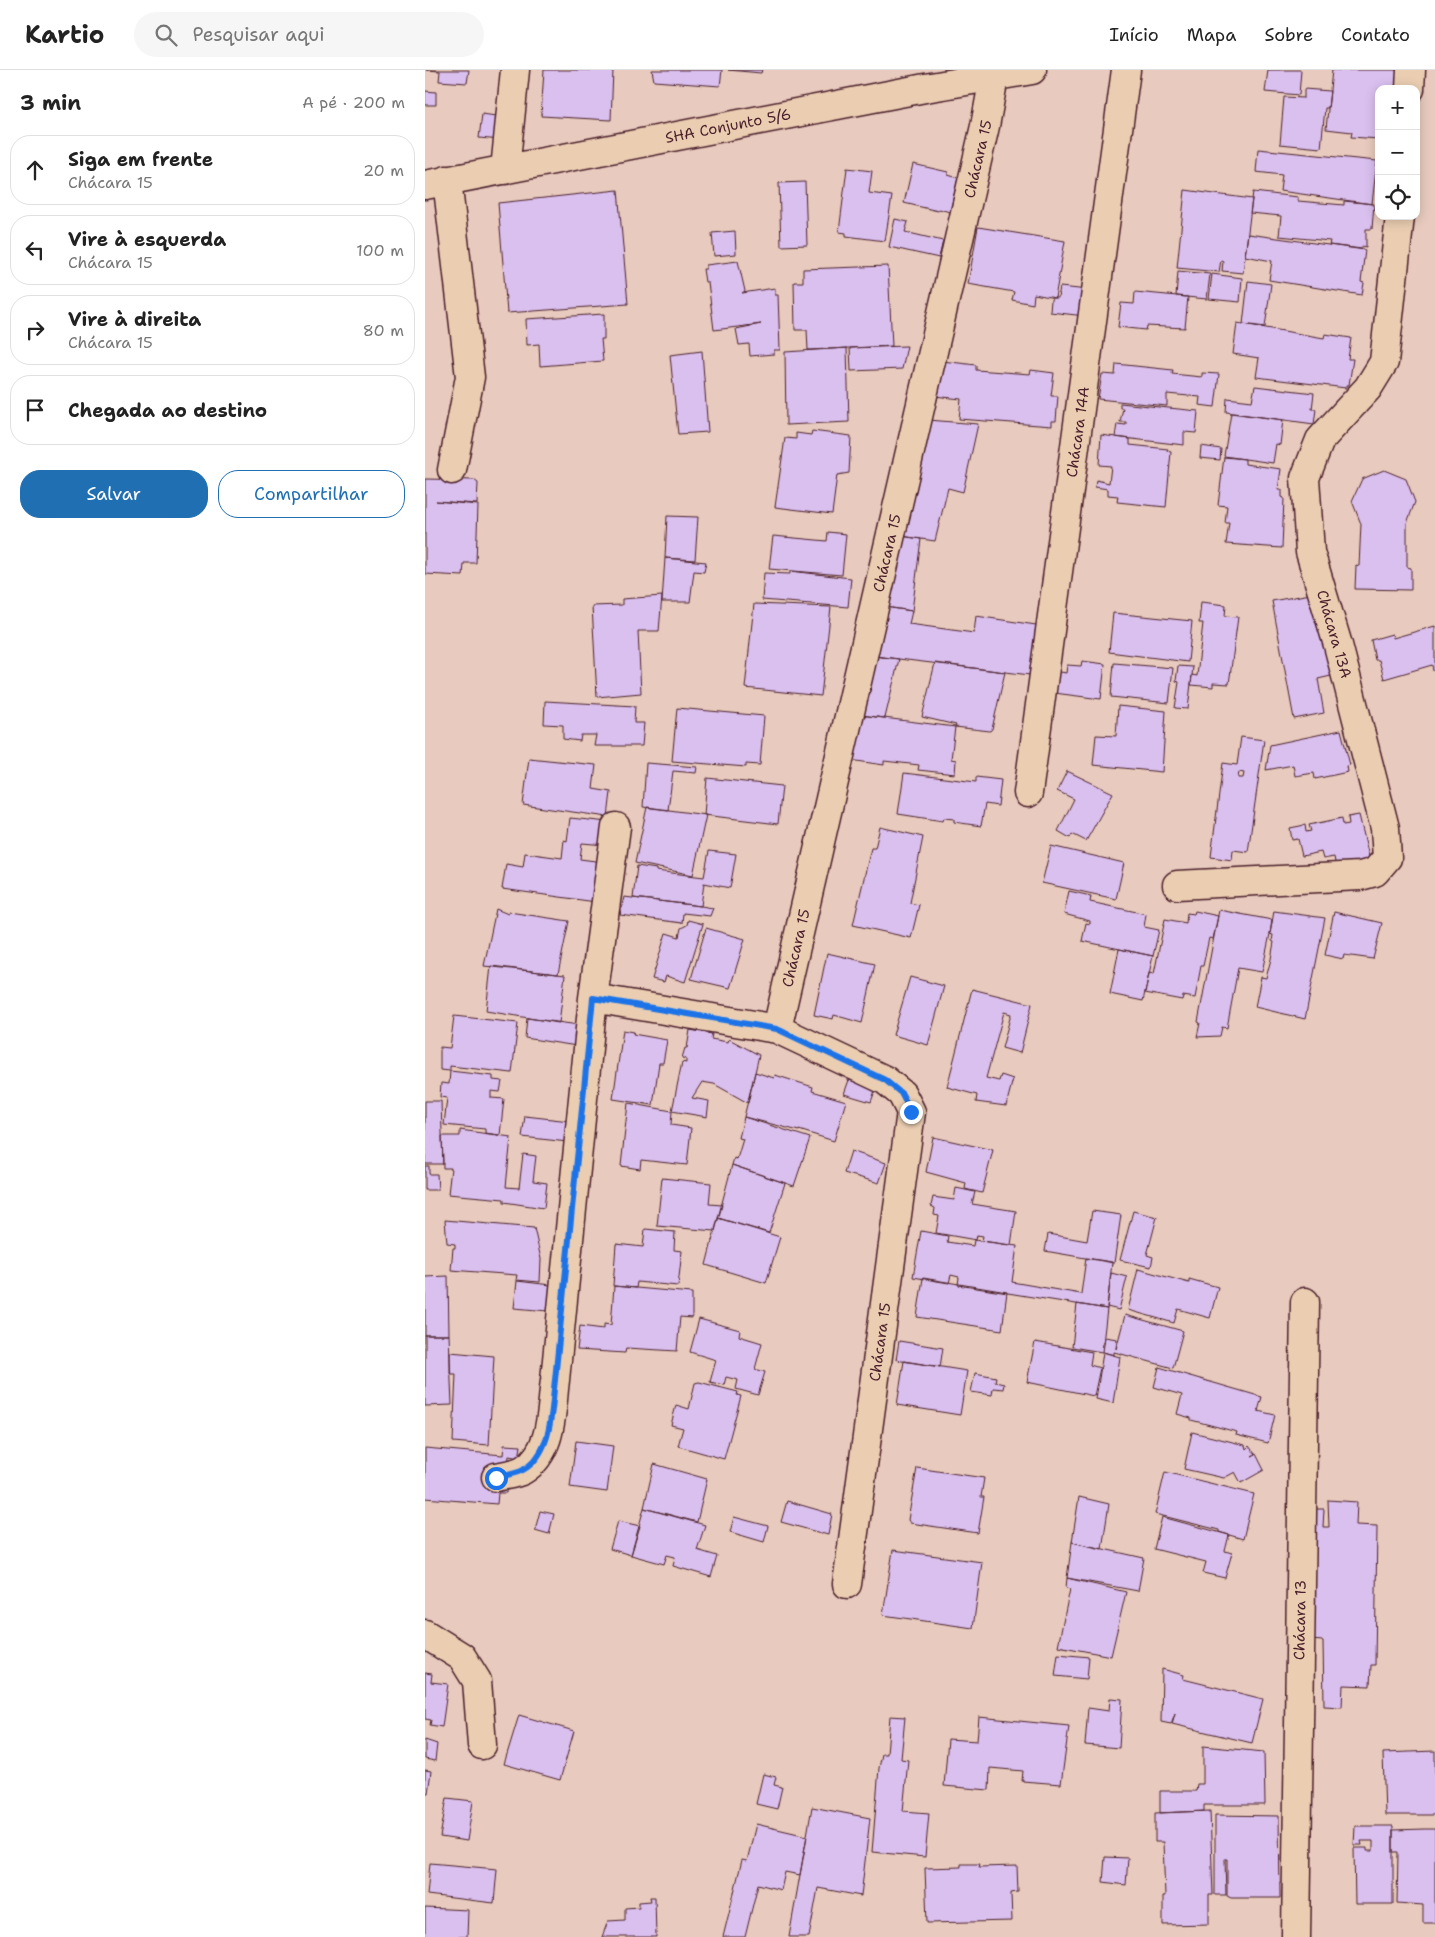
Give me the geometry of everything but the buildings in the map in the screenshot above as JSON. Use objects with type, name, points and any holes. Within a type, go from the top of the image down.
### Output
[{"type":"street","points":[[505,170],[515,70]]},
{"type":"street","name":"SHA Conjunto 5/6","points":[[436,182],[505,170],[925,79],[994,77],[1031,70]]},
{"type":"street","name":"Chácara 14A","points":[[1028,793],[1126,70]]},
{"type":"street","points":[[1410,85],[1411,70]]},
{"type":"street","name":"Chácara 15","points":[[777,1029],[985,126],[994,77]]},
{"type":"street","points":[[436,182],[470,377],[452,470]]},
{"type":"street","name":"Chácara 13A","points":[[1177,885],[1360,876],[1375,872],[1387,858],[1385,828],[1338,645],[1310,552],[1305,478],[1320,440],[1368,388],[1384,362],[1400,220]]},
{"type":"street","points":[[496,1478],[522,1470],[540,1454],[546,1440],[555,1380],[593,998],[616,827]]},
{"type":"street","name":"Chácara 15","points":[[593,998],[777,1029],[885,1080],[902,1094],[911,1112],[847,1584]]},
{"type":"street","name":"Chácara 13","points":[[1296,1937],[1305,1302]]},
{"type":"street","points":[[425,1634],[462,1656],[477,1681],[482,1745]]},
{"type":"route","points":[[496,1478],[522,1470],[531,1464],[540,1454],[546,1440],[555,1380],[593,998],[777,1029],[885,1080],[902,1094],[911,1112]]}]
